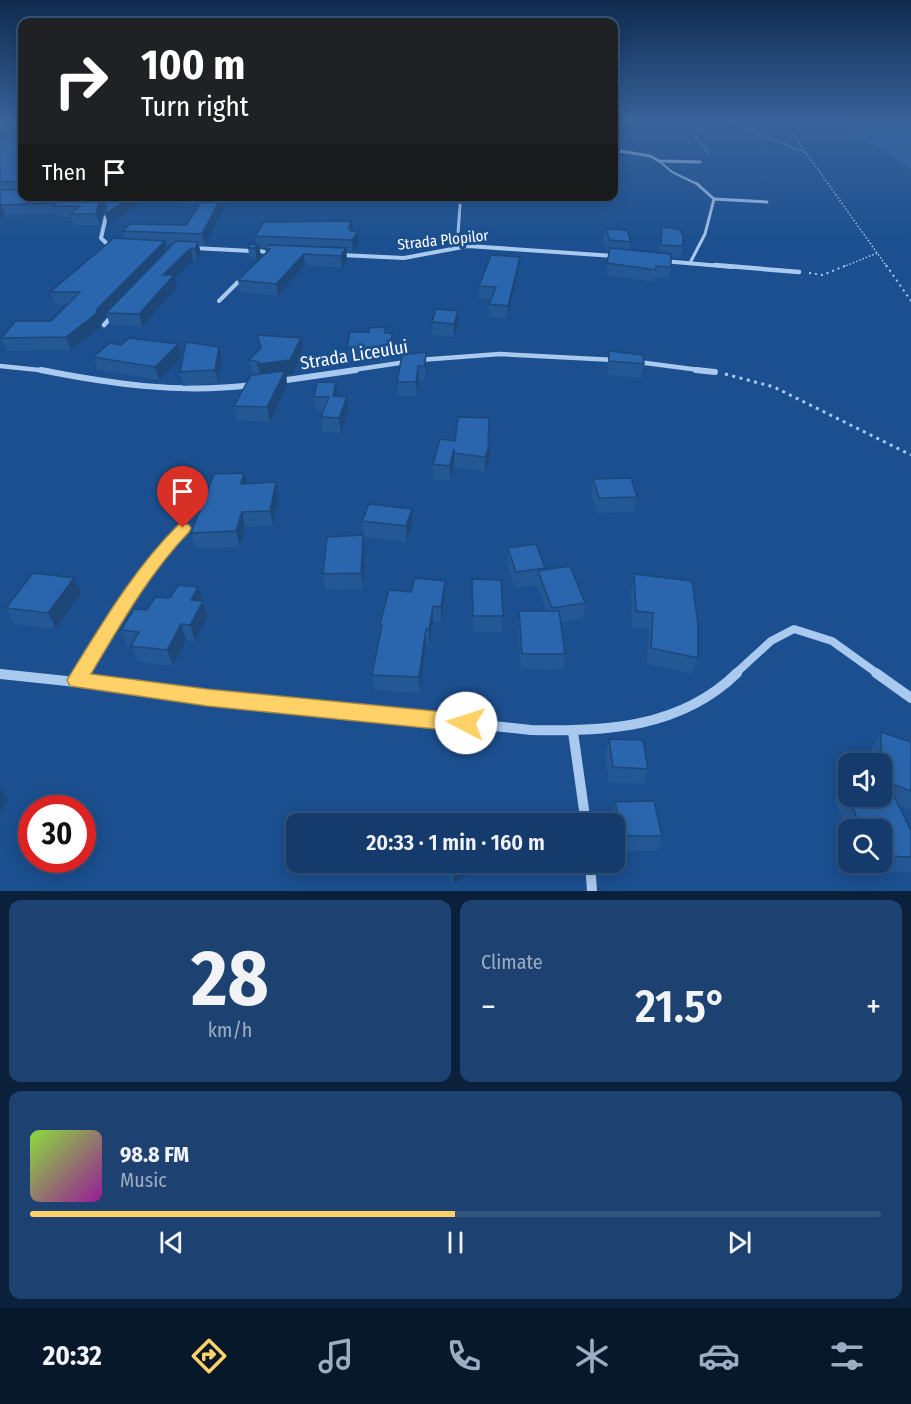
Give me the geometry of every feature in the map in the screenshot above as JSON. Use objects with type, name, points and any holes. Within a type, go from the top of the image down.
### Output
[{"type":"street","points":[[683,162],[700,162]]},
{"type":"street","points":[[107,201],[109,203],[101,238],[107,244],[120,246]]},
{"type":"street","name":"Strada Plopilor","points":[[331,254],[404,258],[457,248],[508,247],[617,256]]},
{"type":"street","points":[[185,248],[280,252]]},
{"type":"street","points":[[660,260],[799,272]]},
{"type":"street","points":[[104,325],[118,309]]},
{"type":"street","name":"Strada Liceului","points":[[273,382],[476,354],[550,355],[621,360]]},
{"type":"street","points":[[631,361],[715,372]]},
{"type":"street","points":[[0,366],[26,367],[101,382],[174,391],[193,392],[262,384]]},
{"type":"street","points":[[0,674],[77,680],[207,698],[573,732],[637,726],[665,718],[715,693],[767,643],[794,629],[832,641],[911,699]]},
{"type":"street","points":[[573,732],[584,813]]},
{"type":"street","points":[[591,873],[592,891]]},
{"type":"lane","points":[[659,162],[666,170],[709,191],[714,199],[705,234],[690,263]]},
{"type":"lane","points":[[714,199],[767,202]]},
{"type":"lane","points":[[457,248],[460,205]]},
{"type":"lane","points":[[262,260],[270,252]]},
{"type":"lane","points":[[219,301],[249,272]]},
{"type":"lane","points":[[77,680],[118,610],[144,573],[183,528]]},
{"type":"path","points":[[812,162],[911,301]]},
{"type":"path","points":[[799,272],[823,275],[877,253]]},
{"type":"path","points":[[715,372],[774,387],[911,455]]},
{"type":"shaded area","points":[[900,162],[911,162],[911,170]]},
{"type":"building","points":[[0,162],[18,162],[18,182],[0,182]]},
{"type":"building","points":[[0,190],[18,190],[18,201],[100,201],[96,214],[70,214],[80,206],[53,206],[57,203],[0,205]]},
{"type":"building","points":[[108,201],[124,201],[105,214]]},
{"type":"building","points":[[202,201],[219,201],[202,234],[123,231],[130,224],[186,225]]},
{"type":"building","points":[[352,221],[348,228],[352,228],[350,231],[358,232],[352,240],[255,236],[264,222]]},
{"type":"building","points":[[662,227],[679,229],[683,235],[683,246],[661,245]]},
{"type":"building","points":[[605,229],[627,230],[631,242],[610,240]]},
{"type":"building","points":[[114,238],[165,241],[97,309],[96,314],[66,337],[1,338],[16,321],[51,321],[80,292],[50,292]]},
{"type":"building","points":[[176,241],[198,242],[195,249],[191,248],[163,275],[174,275],[139,314],[106,313]]},
{"type":"building","points":[[250,244],[259,245],[255,248],[248,248]]},
{"type":"building","points":[[269,245],[346,248],[341,256],[304,254],[276,284],[238,280],[270,249],[265,249]]},
{"type":"building","points":[[610,248],[671,254],[671,267],[656,266],[656,270],[607,263]]},
{"type":"building","points":[[491,255],[520,257],[508,306],[489,304],[496,287],[479,286]]},
{"type":"building","points":[[436,309],[458,311],[454,324],[432,322]]},
{"type":"building","points":[[385,327],[385,333],[392,333],[391,347],[347,349],[350,332],[369,332],[369,328]]},
{"type":"building","points":[[257,335],[301,338],[290,360],[258,364],[259,362],[249,360],[261,348]]},
{"type":"building","points":[[129,338],[178,344],[155,367],[93,357],[110,343],[121,345]]},
{"type":"building","points":[[186,342],[219,347],[215,370],[180,372]]},
{"type":"building","points":[[609,351],[643,355],[644,364],[609,361]]},
{"type":"building","points":[[426,352],[425,366],[418,366],[416,382],[397,382],[402,355]]},
{"type":"building","points":[[285,371],[267,407],[234,406],[251,375]]},
{"type":"building","points":[[317,382],[336,382],[333,396],[347,397],[339,418],[321,417],[329,397],[314,397]]},
{"type":"building","points":[[458,417],[489,418],[488,443],[490,443],[485,457],[454,453],[454,449],[450,466],[433,464],[440,439],[455,441]]},
{"type":"building","points":[[244,473],[241,484],[276,482],[270,511],[242,512],[236,531],[191,533],[214,474]]},
{"type":"building","points":[[631,478],[637,497],[599,498],[593,479]]},
{"type":"building","points":[[369,504],[412,509],[406,526],[362,521]]},
{"type":"building","points":[[363,535],[361,573],[323,574],[327,537]]},
{"type":"building","points":[[536,544],[545,568],[516,572],[508,548]]},
{"type":"building","points":[[570,566],[585,603],[552,608],[538,571]]},
{"type":"building","points":[[33,573],[74,578],[48,613],[6,608]]},
{"type":"building","points":[[634,574],[692,581],[698,625],[698,658],[651,648],[653,613],[636,611]]},
{"type":"building","points":[[415,578],[445,581],[441,607],[433,606],[429,629],[426,629],[419,677],[372,675],[382,625],[380,624],[389,590],[411,592]]},
{"type":"building","points":[[472,579],[501,580],[503,616],[473,616]]},
{"type":"building","points":[[178,585],[198,587],[191,600],[203,601],[190,625],[181,624],[167,650],[131,646],[139,632],[121,630],[134,609],[147,610],[155,597],[170,598]]},
{"type":"building","points":[[519,611],[559,611],[565,654],[522,654]]},
{"type":"building","points":[[881,732],[911,742],[911,791],[892,784],[892,753],[881,753]]},
{"type":"building","points":[[609,739],[643,740],[648,769],[613,767]]},
{"type":"building","points":[[892,792],[911,831],[911,857],[892,856],[892,819],[857,819],[852,807],[892,807]]},
{"type":"building","points":[[654,801],[662,836],[625,836],[625,813],[617,813],[615,802]]},
{"type":"route","points":[[183,528],[156,557],[118,610],[77,680],[207,698],[466,723]]}]
